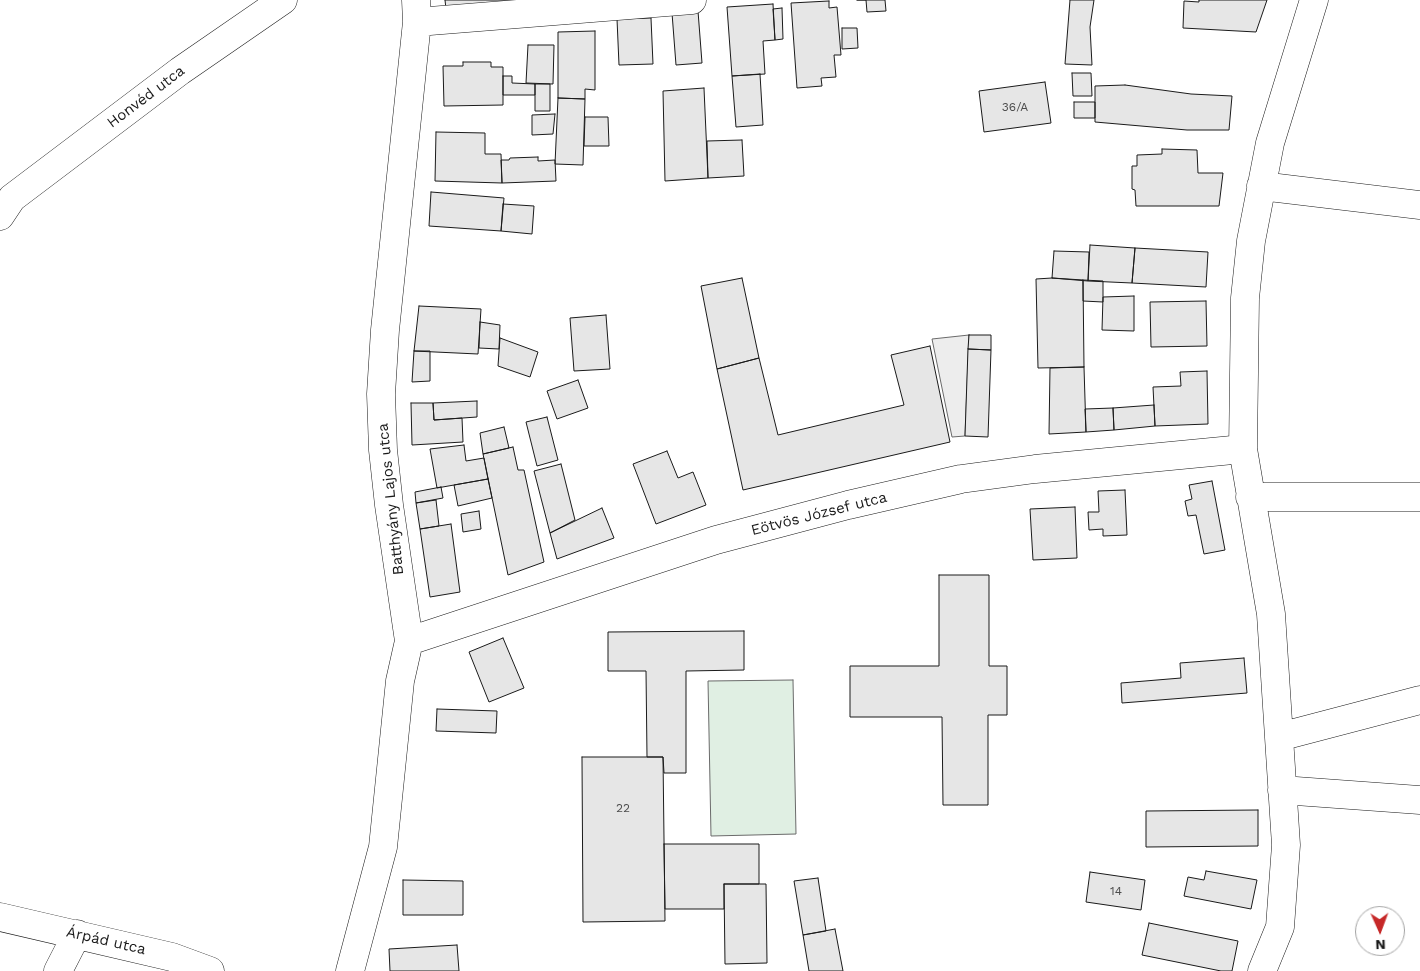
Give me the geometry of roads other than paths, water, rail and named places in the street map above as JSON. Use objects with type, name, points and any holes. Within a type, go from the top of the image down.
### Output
[{"type":"street","name":"Honvéd utca","points":[[4,199],[180,71],[283,0]]},
{"type":"street","name":"Batthyány Lajos utca","points":[[350,971],[383,847],[400,680],[409,640],[389,505],[383,450],[381,394],[385,330],[416,11],[692,0]]},
{"type":"street","points":[[1262,971],[1280,927],[1286,845],[1271,614],[1243,449],[1245,298],[1251,240],[1270,143],[1314,0]]},
{"type":"street","points":[[1261,186],[1420,204]]},
{"type":"street","name":"Eötvös József utca","points":[[409,640],[716,540],[848,505],[961,479],[1035,469],[1243,449]]},
{"type":"street","points":[[1250,496],[1420,497]]},
{"type":"street","points":[[1279,737],[1420,700]]},
{"type":"street","points":[[1282,790],[1420,800]]},
{"type":"street","name":"Árpád utca","points":[[0,916],[172,956],[210,971]]},
{"type":"street","points":[[58,971],[77,934]]}]
